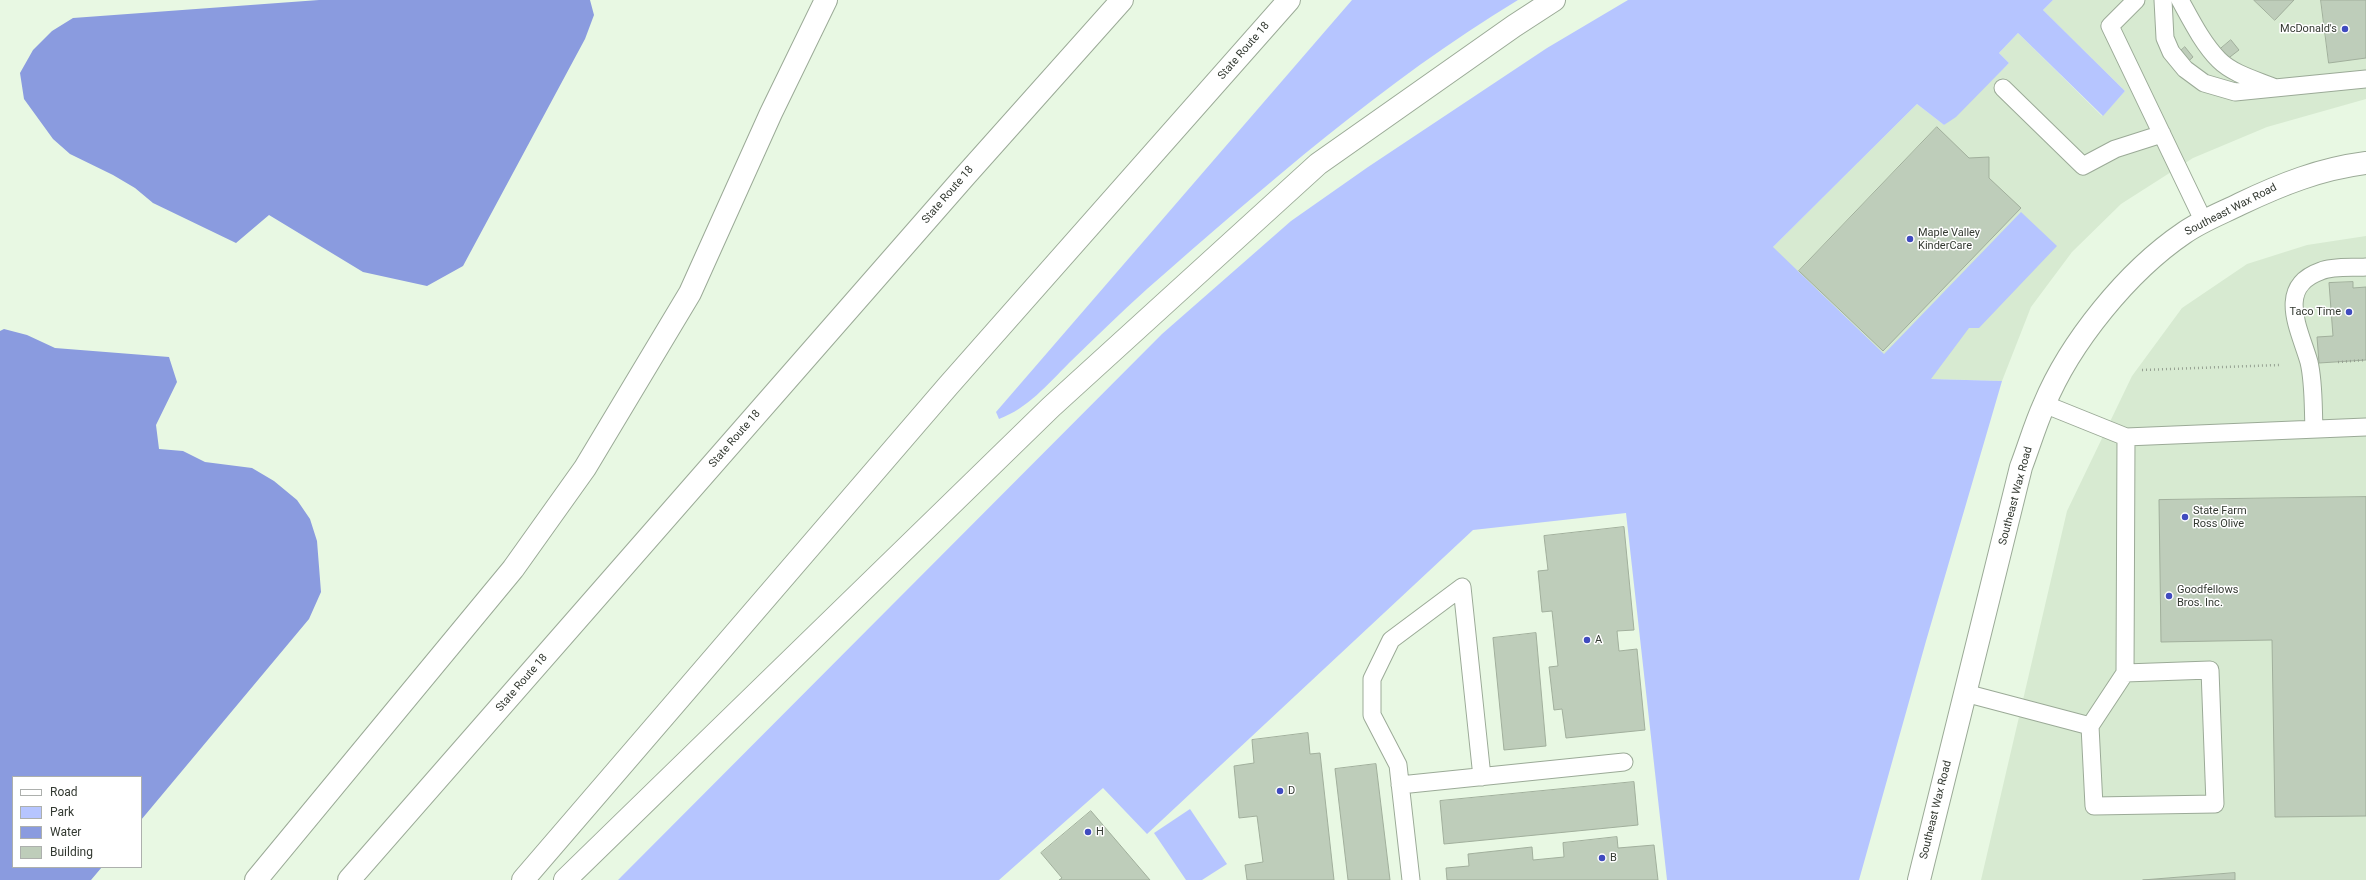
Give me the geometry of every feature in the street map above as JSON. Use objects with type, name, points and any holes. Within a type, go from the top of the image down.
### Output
[{"type":"main road","points":[[256,880],[513,569],[585,468],[690,293],[771,113],[826,0]]},
{"type":"main road","name":"State Route 18","points":[[349,880],[965,176],[1122,0]]},
{"type":"main road","name":"State Route 18","points":[[523,880],[948,386],[1289,0]]},
{"type":"main road","points":[[565,880],[1051,407],[1318,164],[1514,26],[1554,0]]},
{"type":"main road","name":"Southeast Wax Road","points":[[1919,880],[2021,467],[2044,404],[2068,360],[2109,302],[2144,265],[2184,232],[2275,187],[2333,168],[2366,163]]},
{"type":"lane","points":[[2136,0],[2110,26],[2204,222]]},
{"type":"lane","points":[[2163,0],[2165,38],[2171,52],[2185,69],[2204,83],[2235,92],[2366,79]]},
{"type":"lane","points":[[2180,0],[2198,31],[2220,61],[2242,74],[2275,88]]},
{"type":"lane","points":[[2003,88],[2082,166],[2114,149],[2162,134]]},
{"type":"lane","points":[[2314,429],[2309,364],[2296,322],[2294,303],[2297,287],[2306,279],[2321,270],[2366,267]]},
{"type":"lane","points":[[2044,404],[2126,437],[2366,427]]},
{"type":"lane","points":[[2125,673],[2210,670],[2215,804],[2094,806],[2090,726],[2125,673],[2126,437]]},
{"type":"lane","points":[[1411,880],[1398,765],[1372,715],[1372,679],[1391,640],[1462,587],[1482,777]]},
{"type":"lane","points":[[1965,693],[2090,726]]},
{"type":"lane","points":[[1400,785],[1624,762]]},
{"type":"path","points":[[2142,370],[2309,364],[2366,360]]},
{"type":"shaded area","points":[[2053,0],[2366,0],[2366,99],[2267,127],[2193,158],[2121,204],[2072,252],[2031,307],[2002,381],[1931,379],[1750,392],[1773,247],[1917,104],[1944,125],[2009,63],[1999,53],[2018,33],[2102,116],[2125,91],[2043,10]]},
{"type":"shaded area","points":[[2366,236],[2366,880],[1981,880],[2067,511],[2132,376],[2182,308],[2247,264],[2307,245]]},
{"type":"green space","points":[[1352,0],[1518,0],[1468,31],[1420,65],[1326,136],[1147,289],[1037,395],[1019,409],[999,419],[996,412]]},
{"type":"green space","points":[[1628,0],[2053,0],[2043,10],[2125,91],[2103,116],[2018,33],[1999,53],[2009,63],[1956,117],[1944,125],[1917,104],[1773,247],[1884,354],[2021,212],[2057,246],[1979,328],[1969,328],[1931,379],[2002,381],[1926,641],[1859,880],[1667,880],[1626,513],[1473,530],[1147,834],[1103,788],[999,880],[618,880],[1162,334],[1291,221],[1368,167],[1547,48]]},
{"type":"green space","points":[[1190,809],[1227,864],[1202,880],[1186,880],[1154,833]]},
{"type":"water","points":[[319,0],[590,0],[594,15],[585,39],[463,266],[427,286],[363,272],[269,215],[236,243],[153,203],[135,188],[113,175],[70,154],[53,139],[24,99],[20,73],[33,50],[52,31],[73,18]]},
{"type":"water","points":[[4,329],[27,335],[55,348],[169,357],[177,382],[156,425],[159,449],[183,451],[205,462],[252,468],[274,481],[297,500],[310,519],[317,541],[321,592],[309,619],[142,819],[142,776],[12,776],[12,868],[101,868],[91,880],[0,880],[0,331]]},
{"type":"building","points":[[2254,0],[2294,0],[2275,20]]},
{"type":"building","name":"McDonald's","points":[[2321,0],[2366,0],[2366,58],[2329,63]]},
{"type":"building","points":[[2231,40],[2239,50],[2226,60],[2218,51]]},
{"type":"building","points":[[2185,47],[2193,57],[2181,68],[2173,58]]},
{"type":"building","name":"Maple Valley KinderCare","points":[[1937,127],[1969,158],[1989,157],[1989,178],[2021,208],[1883,351],[1799,271]]},
{"type":"building","name":"Taco Time","points":[[2353,282],[2353,288],[2366,287],[2366,360],[2319,363],[2317,337],[2333,336],[2329,283]]},
{"type":"building","points":[[2366,497],[2366,816],[2275,817],[2272,640],[2161,642],[2159,500]]},
{"type":"building","name":"A","points":[[1624,527],[1634,630],[1617,631],[1619,651],[1637,649],[1645,730],[1566,738],[1562,709],[1554,710],[1549,667],[1558,666],[1552,611],[1542,612],[1538,571],[1548,570],[1544,536]]},
{"type":"building","points":[[1536,633],[1546,746],[1504,750],[1493,638]]},
{"type":"building","name":"D","points":[[1308,733],[1310,754],[1320,753],[1334,880],[1247,880],[1245,865],[1263,862],[1257,816],[1239,818],[1234,766],[1254,763],[1252,740]]},
{"type":"building","points":[[1376,764],[1390,880],[1348,880],[1335,769]]},
{"type":"building","points":[[1634,782],[1638,825],[1444,844],[1440,801]]},
{"type":"building","name":"H","points":[[1091,811],[1150,880],[1059,880],[1062,878],[1041,853]]},
{"type":"building","name":"B","points":[[1617,837],[1618,848],[1654,845],[1658,880],[1447,880],[1446,868],[1469,866],[1468,854],[1532,847],[1533,860],[1564,857],[1563,843]]},
{"type":"building","points":[[2235,873],[2235,880],[2143,880]]},
{"type":"place","name":"McDonald's","points":[[2345,29]]},
{"type":"place","name":"Maple Valley KinderCare","points":[[1910,239]]},
{"type":"place","name":"Taco Time","points":[[2349,312]]},
{"type":"place","name":"State Farm Ross Olive","points":[[2185,517]]},
{"type":"place","name":"Goodfellows Bros. Inc.","points":[[2169,596]]},
{"type":"place","name":"A","points":[[1587,640]]},
{"type":"place","name":"D","points":[[1280,791]]},
{"type":"place","name":"H","points":[[1088,832]]},
{"type":"place","name":"B","points":[[1602,858]]}]
